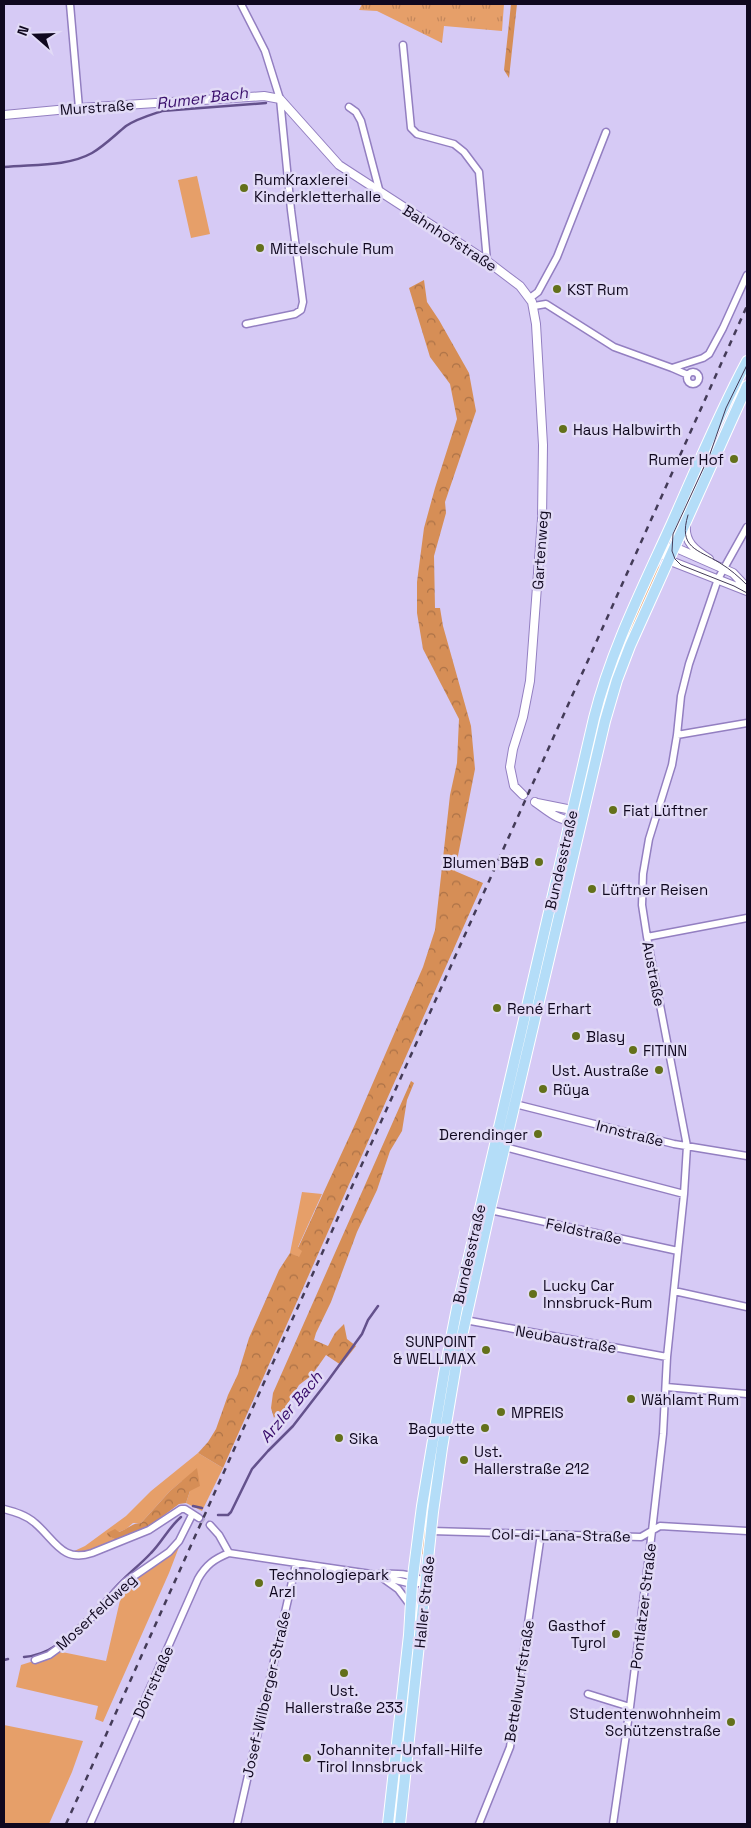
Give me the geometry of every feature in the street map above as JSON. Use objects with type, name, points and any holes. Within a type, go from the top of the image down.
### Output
[{"type":"main road","name":"Bundesstraße","points":[[442,1382],[457,1308],[569,821],[604,680],[660,549],[724,407],[747,361]]},
{"type":"main road","name":"Bundesstraße","points":[[454,1380],[465,1320],[490,1210],[605,720],[617,680],[668,560],[747,386]]},
{"type":"main road","name":"Haller Straße","points":[[400,1824],[425,1582],[442,1448],[454,1380]]},
{"type":"main road","name":"Haller Straße","points":[[388,1824],[409,1635],[412,1580],[442,1382]]},
{"type":"street","points":[[70,4],[79,108]]},
{"type":"street","points":[[241,4],[265,51],[280,99],[291,210],[303,302],[301,310],[296,314],[246,324]]},
{"type":"street","points":[[403,45],[411,128],[417,134],[454,144],[464,152],[479,172],[486,261]]},
{"type":"street","name":"Murstraße","points":[[4,116],[79,108],[264,96],[280,99]]},
{"type":"street","name":"Bahnhofstraße","points":[[280,99],[339,165],[486,261],[520,286],[532,302]]},
{"type":"street","points":[[349,107],[356,112],[361,121],[380,193]]},
{"type":"street","points":[[606,132],[557,257],[532,302],[546,304],[614,347],[688,375]]},
{"type":"street","points":[[672,368],[703,358],[709,354],[747,275]]},
{"type":"street","name":"Gartenweg","points":[[523,795],[514,786],[510,767],[530,681],[542,518],[543,445],[532,302]]},
{"type":"street","points":[[688,518],[686,534],[690,543],[698,552],[724,569]]},
{"type":"street","name":"Austraße","points":[[666,1387],[667,1357],[684,1194],[687,1146],[647,937],[642,905],[643,874],[649,839],[672,766],[681,696],[689,664],[718,579],[747,527]]},
{"type":"street","points":[[674,547],[733,573],[747,589],[668,560],[660,549],[674,547]]},
{"type":"street","points":[[677,735],[747,723]]},
{"type":"street","points":[[535,802],[572,810],[582,818],[569,821],[557,817],[535,802]]},
{"type":"street","points":[[647,937],[747,921]]},
{"type":"street","name":"Innstraße","points":[[515,1104],[687,1146],[747,1156]]},
{"type":"street","points":[[505,1147],[684,1194]]},
{"type":"street","name":"Feldstraße","points":[[490,1210],[678,1251]]},
{"type":"street","points":[[674,1291],[747,1307]]},
{"type":"street","name":"Neubaustraße","points":[[465,1320],[667,1357]]},
{"type":"street","points":[[666,1387],[747,1394]]},
{"type":"street","name":"Pontlatzer Straße","points":[[613,1824],[652,1531],[663,1434],[666,1387]]},
{"type":"street","points":[[4,1509],[18,1513],[35,1522],[66,1553],[74,1557],[92,1553],[149,1530],[181,1509],[185,1509],[199,1518]]},
{"type":"street","name":"Moserfeldweg","points":[[35,1660],[49,1655],[64,1644],[80,1630],[124,1583],[169,1552],[179,1541],[192,1515]]},
{"type":"street","points":[[210,1525],[219,1534],[229,1553],[425,1582]]},
{"type":"street","name":"Col-di-Lana-Straße","points":[[432,1531],[641,1536],[660,1526],[747,1531]]},
{"type":"street","name":"Bettelwurfstraße","points":[[479,1824],[510,1747],[522,1676],[541,1534]]},
{"type":"street","name":"Dörrstraße","points":[[90,1824],[198,1579],[205,1568],[214,1560],[229,1553]]},
{"type":"street","name":"Josef-Wilberger-Straße","points":[[236,1824],[296,1564]]},
{"type":"street","points":[[371,1574],[402,1573],[412,1580]]},
{"type":"street","points":[[381,1576],[398,1589],[410,1606]]},
{"type":"street","points":[[588,1694],[630,1707]]},
{"type":"green space","points":[[362,4],[504,4],[502,31],[444,26],[442,43],[377,11],[359,10]]},
{"type":"green space","points":[[511,4],[517,4],[509,78],[504,70]]},
{"type":"green space","points":[[197,176],[210,234],[191,238],[178,180]]},
{"type":"green space","points":[[424,280],[427,302],[469,373],[476,411],[445,502],[446,513],[434,556],[435,608],[440,608],[443,626],[471,726],[475,769],[455,871],[483,883],[223,1468],[198,1453],[216,1429],[238,1374],[249,1338],[279,1270],[290,1253],[299,1257],[302,1251],[298,1248],[356,1122],[423,967],[435,930],[450,795],[457,763],[459,719],[423,649],[417,613],[417,582],[424,528],[457,419],[450,384],[430,357],[409,288]]},
{"type":"green space","points":[[661,564],[626,642],[611,684],[582,798],[579,797],[606,687],[655,570]]},
{"type":"green space","points":[[411,1081],[414,1083],[407,1100],[402,1131],[390,1151],[377,1190],[357,1232],[331,1302],[314,1340],[328,1346],[335,1333],[344,1324],[347,1339],[356,1346],[341,1365],[326,1355],[312,1375],[299,1385],[282,1413],[278,1411],[274,1418],[271,1408],[273,1393]]},
{"type":"green space","points":[[302,1192],[322,1194],[298,1247],[303,1251],[299,1258],[290,1253]]},
{"type":"green space","points":[[487,1201],[456,1343],[424,1555],[422,1554],[427,1509],[447,1376]]},
{"type":"green space","points":[[198,1453],[223,1468],[202,1511],[186,1503],[190,1491],[182,1481],[170,1491],[141,1523],[133,1523],[126,1529],[109,1536],[117,1540],[87,1552],[70,1553],[85,1546],[126,1516],[151,1491]]},
{"type":"green space","points":[[197,1468],[200,1486],[190,1491],[186,1503],[179,1504],[147,1528],[117,1540],[108,1536],[107,1533],[115,1529],[119,1532],[141,1523],[170,1491]]},
{"type":"green space","points":[[179,1541],[179,1547],[169,1573],[103,1722],[95,1719],[98,1706],[16,1687],[21,1665],[62,1652],[106,1661],[124,1583]]},
{"type":"green space","points":[[409,1665],[412,1665],[395,1824],[392,1824]]},
{"type":"green space","points":[[4,1725],[83,1741],[72,1772],[49,1824],[4,1824]]},
{"type":"waterway","name":"Rumer Bach","points":[[4,167],[72,161],[92,153],[126,126],[143,117],[162,111],[266,103]]},
{"type":"waterway","name":"Arzler Bach","points":[[218,1515],[228,1515],[231,1512],[252,1469],[293,1426],[362,1334],[368,1320],[378,1306]]},
{"type":"waterway","name":"Arzler Bach","points":[[193,1506],[202,1508]]},
{"type":"waterway","name":"Arzler Bach","points":[[109,1595],[151,1553],[181,1517]]},
{"type":"waterway","name":"Arzler Bach","points":[[24,1657],[45,1652],[54,1647],[93,1611]]},
{"type":"waterway","name":"Arzler Bach","points":[[4,1660],[8,1659]]},
{"type":"tunnel","points":[[199,1518],[210,1525]]},
{"type":"tram line","points":[[747,365],[726,408],[710,454],[673,534],[672,551],[675,559],[681,565],[747,593]]},
{"type":"tram line","points":[[688,515],[686,534],[692,546],[720,563],[747,585]]},
{"type":"railway","points":[[66,1824],[747,306]]},
{"type":"place","name":"RumKraxlerei Kinderkletterhalle","points":[[244,188]]},
{"type":"place","name":"Mittelschule Rum","points":[[260,248]]},
{"type":"place","name":"KST Rum","points":[[557,289]]},
{"type":"place","name":"Haus Halbwirth","points":[[563,429]]},
{"type":"place","name":"Rumer Hof","points":[[734,459]]},
{"type":"place","name":"Fiat Lüftner","points":[[613,810]]},
{"type":"place","name":"Blumen B&B","points":[[539,862]]},
{"type":"place","name":"Lüftner Reisen","points":[[592,889]]},
{"type":"place","name":"René Erhart","points":[[497,1008]]},
{"type":"place","name":"Blasy","points":[[576,1036]]},
{"type":"place","name":"FITINN","points":[[633,1050]]},
{"type":"place","name":"Ust. Austraße","points":[[659,1070]]},
{"type":"place","name":"Rüya","points":[[543,1089]]},
{"type":"place","name":"Derendinger","points":[[538,1134]]},
{"type":"place","name":"Lucky Car Innsbruck-Rum","points":[[533,1294]]},
{"type":"place","name":"SUNPOINT & WELLMAX","points":[[486,1350]]},
{"type":"place","name":"Wählamt Rum","points":[[631,1399]]},
{"type":"place","name":"MPREIS","points":[[501,1412]]},
{"type":"place","name":"Baguette","points":[[485,1428]]},
{"type":"place","name":"Sika","points":[[339,1438]]},
{"type":"place","name":"Ust. Hallerstraße 212","points":[[464,1460]]},
{"type":"place","name":"Technologiepark Arzl","points":[[259,1583]]},
{"type":"place","name":"Gasthof Tyrol","points":[[616,1634]]},
{"type":"place","name":"Ust. Hallerstraße 233","points":[[344,1673]]},
{"type":"place","name":"Studentenwohnheim Schützenstraße","points":[[731,1722]]},
{"type":"place","name":"Johanniter-Unfall-Hilfe Tirol Innsbruck","points":[[307,1758]]}]
